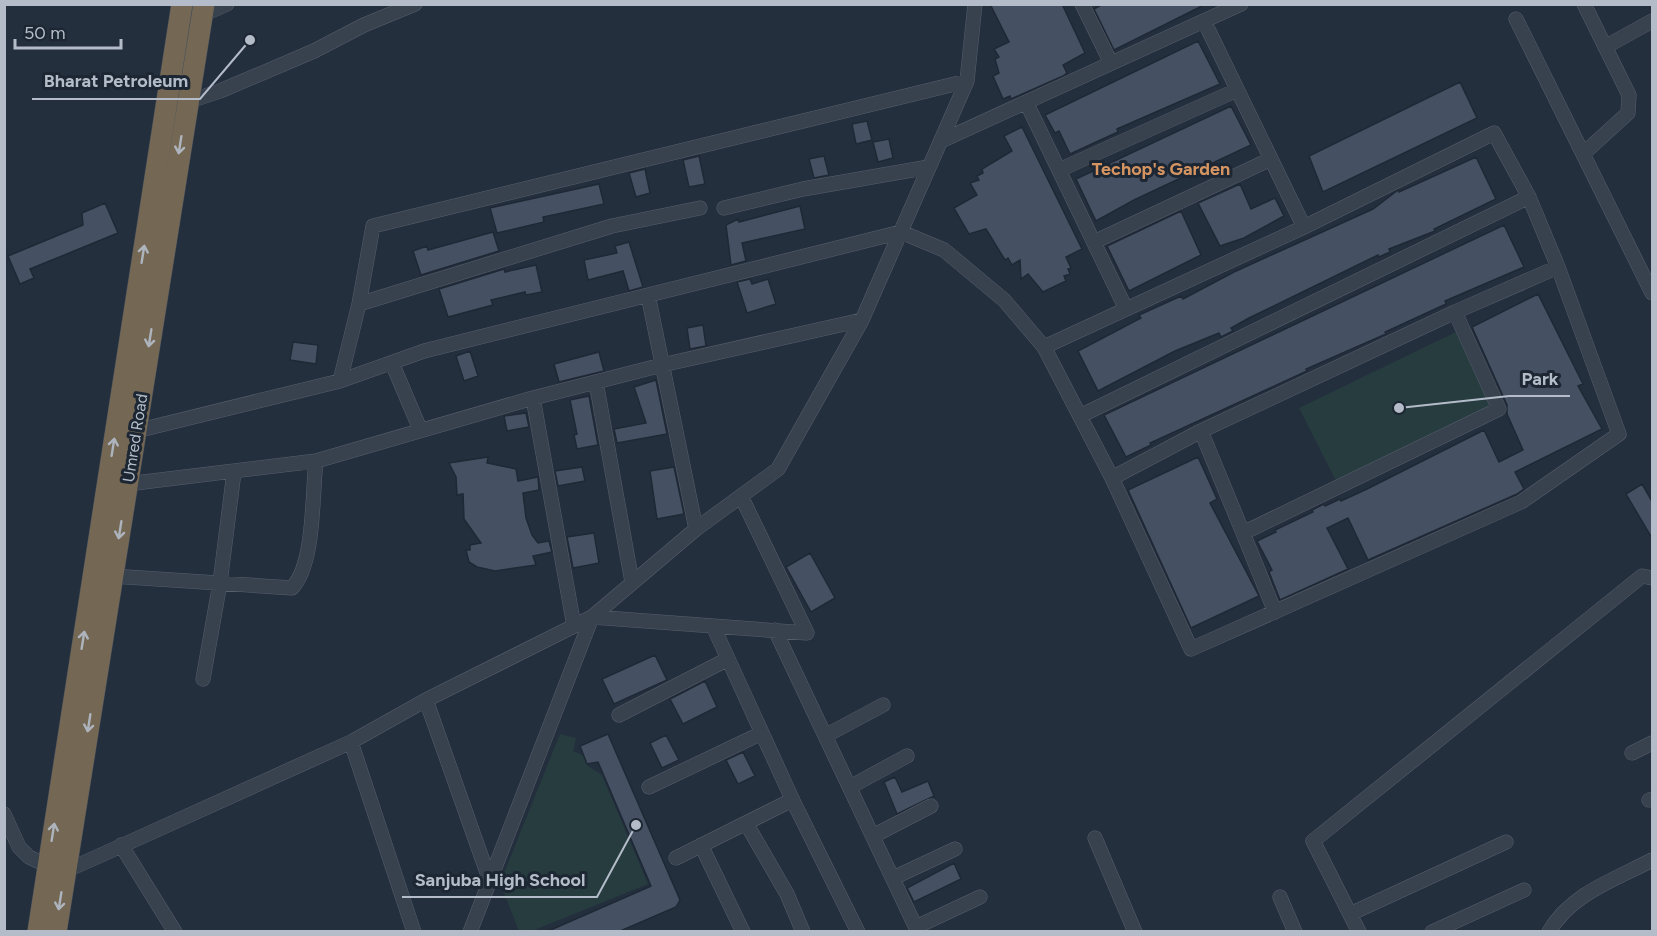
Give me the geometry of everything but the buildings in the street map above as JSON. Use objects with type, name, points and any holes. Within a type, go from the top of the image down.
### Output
[{"type":"highway","points":[[56,932],[57,869],[182,4]]},
{"type":"highway","name":"Umred Road","points":[[57,869],[112,576],[203,10]]},
{"type":"highway","points":[[38,932],[57,869]]},
{"type":"street","points":[[203,10],[227,4]]},
{"type":"street","points":[[187,102],[220,91],[314,51],[364,25],[415,4]]},
{"type":"street","points":[[4,814],[19,847],[29,857],[57,869],[121,845],[351,742],[426,700],[592,617],[696,530],[778,469],[862,320],[967,81],[975,4]]},
{"type":"street","points":[[1082,4],[1111,63]]},
{"type":"street","points":[[941,141],[1204,21],[1216,9],[1241,4]]},
{"type":"street","points":[[1583,154],[1628,113],[1629,94],[1584,4]]},
{"type":"street","points":[[1516,19],[1653,293]]},
{"type":"street","points":[[1204,21],[1304,227]]},
{"type":"street","points":[[1605,47],[1653,21]]},
{"type":"street","points":[[340,381],[359,304],[373,226],[967,81]]},
{"type":"street","points":[[1059,170],[1237,90]]},
{"type":"street","points":[[1026,102],[1126,309]]},
{"type":"street","points":[[136,431],[340,381],[424,351],[901,232],[944,250],[1004,300],[1044,347],[1112,478],[1191,649],[1521,502],[1619,434],[1558,267],[1529,197],[1494,134],[1304,227],[1044,347]]},
{"type":"street","points":[[1094,242],[1271,159]]},
{"type":"street","points":[[724,208],[803,189],[929,167]]},
{"type":"street","points":[[1080,416],[1529,197]]},
{"type":"street","points":[[359,304],[612,226],[700,208]]},
{"type":"street","points":[[1112,478],[1201,431],[1455,312],[1558,267]]},
{"type":"street","points":[[648,295],[696,530]]},
{"type":"street","points":[[1243,533],[1499,409],[1455,312]]},
{"type":"street","points":[[127,484],[316,461],[532,398],[662,365],[862,320]]},
{"type":"street","points":[[392,363],[420,429]]},
{"type":"street","points":[[596,382],[632,582]]},
{"type":"street","points":[[532,398],[574,626]]},
{"type":"street","points":[[1201,431],[1275,612]]},
{"type":"street","points":[[112,576],[292,588],[298,581],[312,530],[316,461]]},
{"type":"street","points":[[203,679],[220,583],[234,472]]},
{"type":"street","points":[[592,617],[807,633],[741,496]]},
{"type":"street","points":[[1359,932],[1313,841],[1642,576],[1653,578]]},
{"type":"street","points":[[470,932],[592,617]]},
{"type":"street","points":[[713,626],[792,800],[858,932]]},
{"type":"street","points":[[775,630],[917,929],[980,897]]},
{"type":"street","points":[[619,715],[728,659]]},
{"type":"street","points":[[426,700],[490,881]]},
{"type":"street","points":[[825,736],[883,705]]},
{"type":"street","points":[[649,787],[762,733]]},
{"type":"street","points":[[351,742],[414,932]]},
{"type":"street","points":[[1632,753],[1653,743]]},
{"type":"street","points":[[850,787],[907,756]]},
{"type":"street","points":[[676,858],[792,800]]},
{"type":"street","points":[[873,836],[931,806]]},
{"type":"street","points":[[746,823],[787,894],[803,932]]},
{"type":"street","points":[[1095,838],[1131,930]]},
{"type":"street","points":[[1350,914],[1506,842]]},
{"type":"street","points":[[121,845],[175,932]]},
{"type":"street","points":[[701,845],[743,932]]},
{"type":"street","points":[[893,878],[955,849]]},
{"type":"street","points":[[1549,932],[1557,917],[1570,904],[1653,860]]},
{"type":"street","points":[[1432,932],[1524,890]]},
{"type":"street","points":[[1280,897],[1295,932]]},
{"type":"green space","points":[[1464,328],[1499,409],[1340,489],[1299,408]]},
{"type":"green space","points":[[560,734],[576,738],[573,751],[584,756],[588,766],[602,775],[648,884],[532,931],[519,931],[500,883]]},
{"type":"place","name":"Bharat Petroleum","points":[[250,40]]},
{"type":"place","name":"Park","points":[[1399,408]]},
{"type":"place","name":"Sanjuba High School","points":[[636,825]]},
{"type":"district","name":"Techop's Garden","points":[[1161,169]]}]
